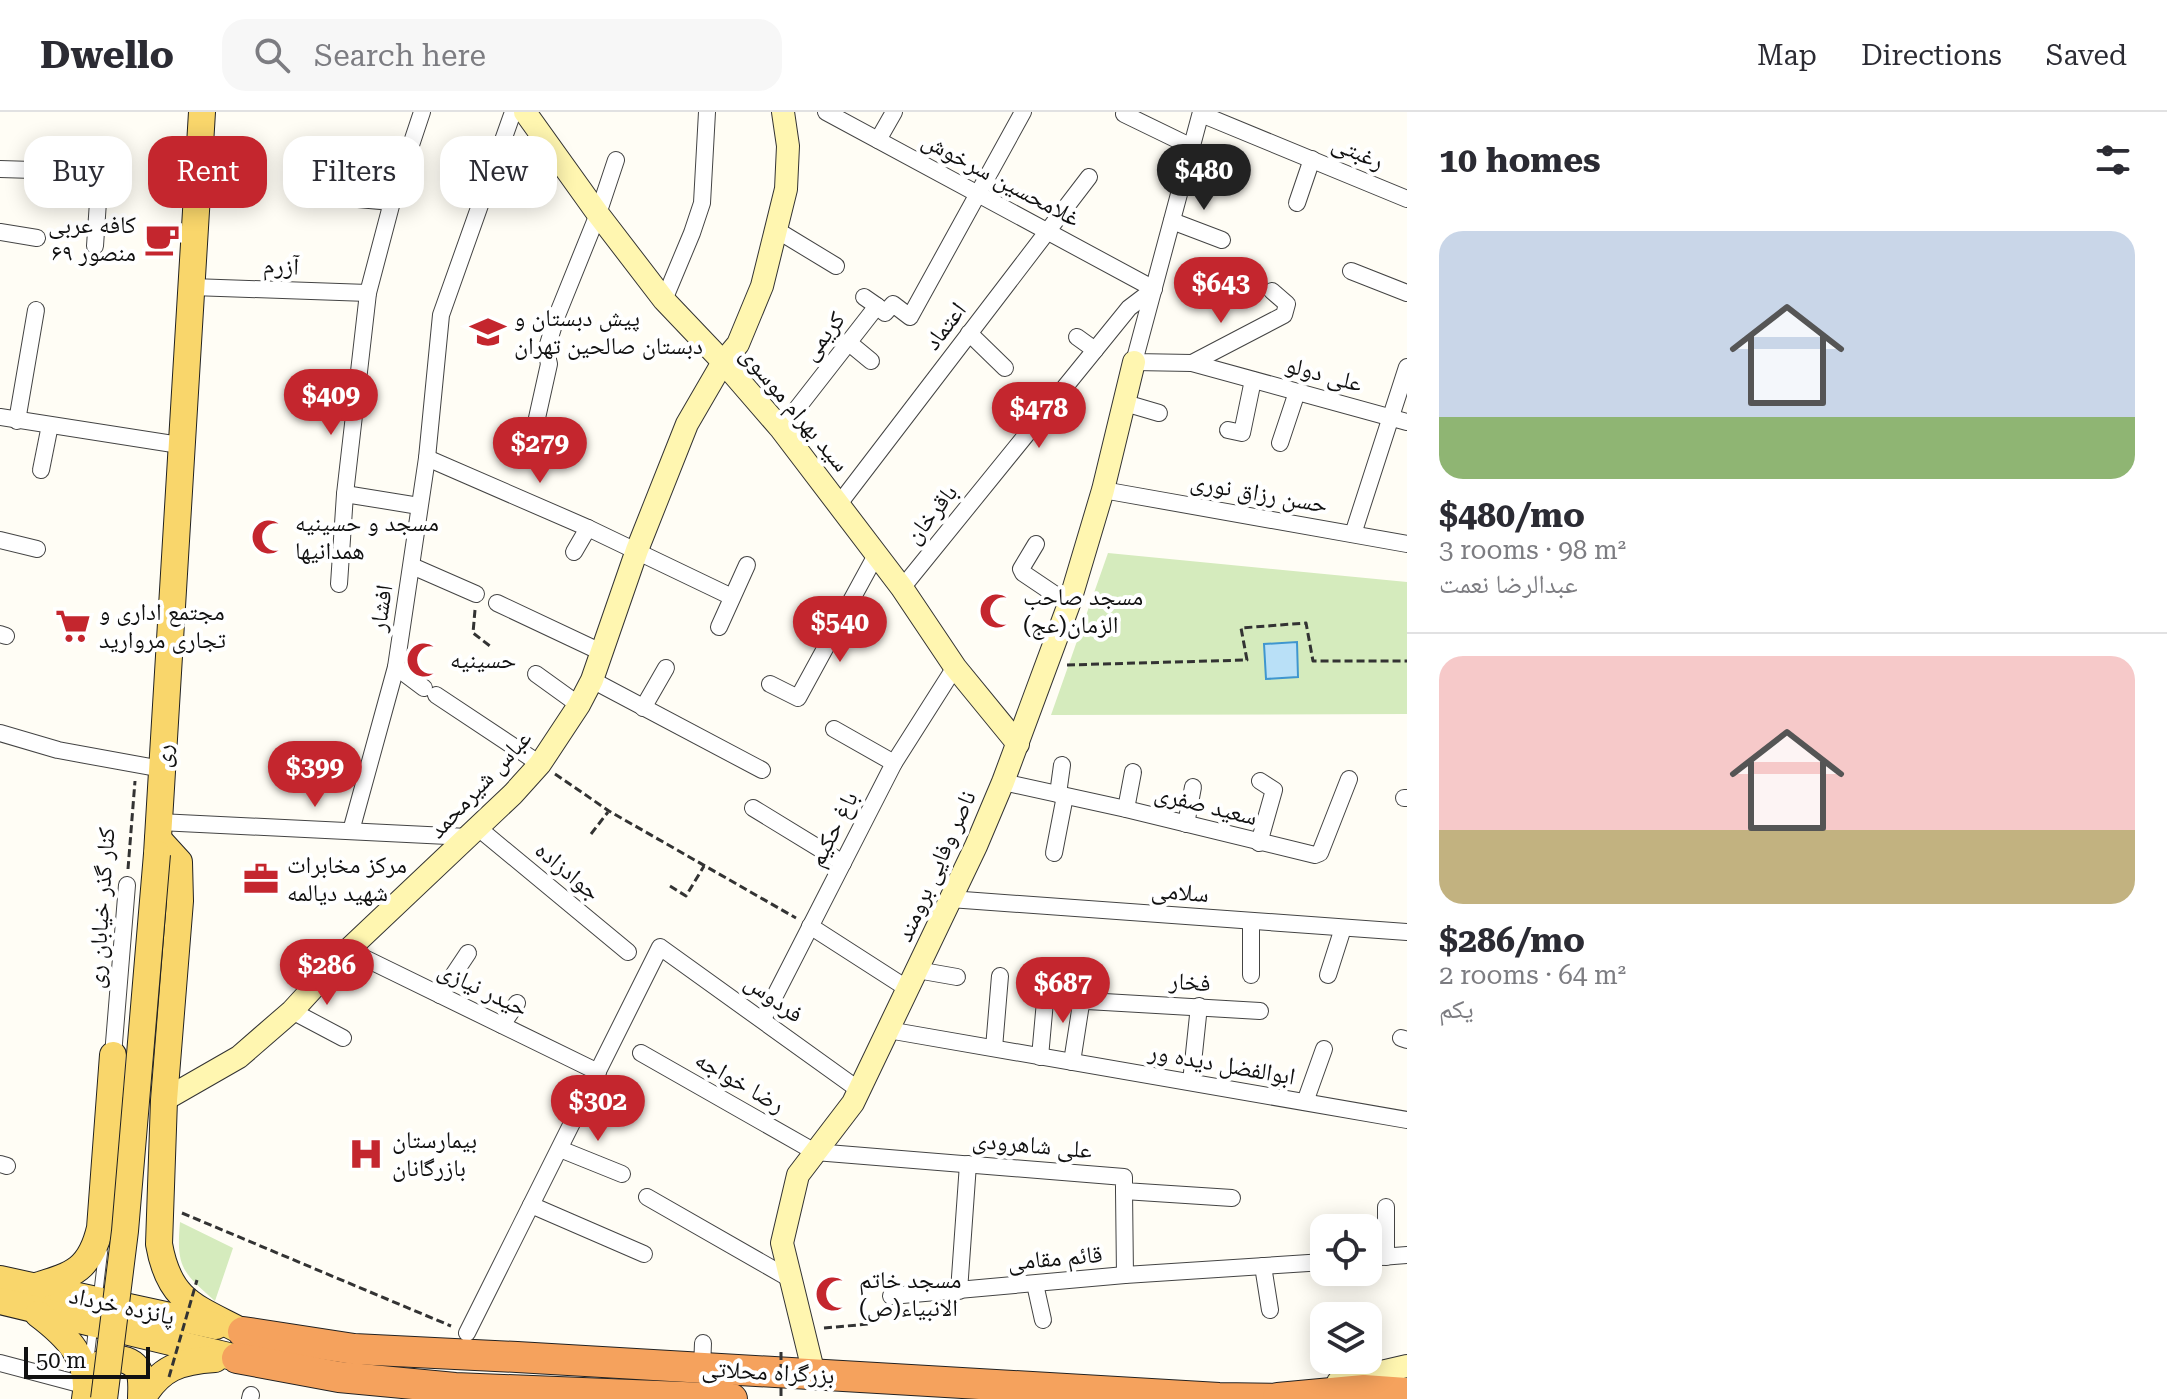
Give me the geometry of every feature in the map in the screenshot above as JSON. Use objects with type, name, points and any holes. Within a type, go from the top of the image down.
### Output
[{"type":"highway","name":"بزرگراه محلاتی","points":[[240,1345],[517,1357],[702,1356],[814,1374],[1219,1398],[1286,1398],[1364,1390],[1407,1393]]},
{"type":"highway","name":"بزرگراه محلاتی","points":[[240,1345],[339,1377],[455,1388],[732,1399]]},
{"type":"highway","points":[[515,1391],[501,1381],[499,1374],[517,1357]]},
{"type":"main road","name":"ری","points":[[90,1396],[125,1231],[156,832],[151,768],[192,287],[202,112]]},
{"type":"main road","points":[[141,1399],[164,1372],[240,1345],[174,1288],[163,1265],[159,1244],[164,1100],[180,901],[179,862],[156,832]]},
{"type":"main road","points":[[90,1396],[83,1364],[66,1337],[31,1297],[84,1265],[95,1248],[120,1055]]},
{"type":"main road","name":"پانزده خرداد","points":[[0,1279],[31,1297],[240,1345]]},
{"type":"main road","name":"پانزده خرداد","points":[[0,1301],[31,1297]]},
{"type":"main road","points":[[90,1396],[94,1368],[101,1362],[116,1359],[130,1362],[137,1368],[141,1377],[141,1399]]},
{"type":"street","points":[[414,136],[422,112]]},
{"type":"street","name":"افشار","points":[[351,831],[396,667],[427,458],[441,315],[513,112]]},
{"type":"street","name":"سید بهرام موسوی","points":[[525,112],[664,300],[781,429],[902,588],[955,667],[1018,744]]},
{"type":"street","points":[[664,300],[702,203],[707,112]]},
{"type":"street","name":"عباس شیرمحمد","points":[[164,1100],[239,1057],[292,1011],[348,950],[540,764],[579,705],[592,680],[637,550],[687,424],[723,362],[738,344],[762,286],[786,189],[788,146],[783,112]]},
{"type":"street","name":"غلامحسین سرخوش","points":[[826,112],[1154,289]]},
{"type":"street","points":[[878,140],[894,112]]},
{"type":"street","points":[[979,194],[1023,112]]},
{"type":"street","points":[[1134,362],[1201,113]]},
{"type":"street","name":"رغبتی","points":[[1201,113],[1407,199]]},
{"type":"street","points":[[1124,114],[1192,147]]},
{"type":"street","points":[[1297,203],[1312,159]]},
{"type":"street","points":[[537,418],[549,364],[546,351],[556,318],[616,160]]},
{"type":"street","points":[[0,169],[100,172],[95,246]]},
{"type":"street","name":"اعتماد","points":[[839,504],[1089,177]]},
{"type":"street","name":"کریمی","points":[[781,429],[848,342],[870,302],[885,313],[893,304],[910,317],[979,194]]},
{"type":"street","points":[[339,584],[345,494],[368,293],[390,208]]},
{"type":"street","points":[[1172,221],[1222,240]]},
{"type":"street","points":[[775,229],[836,266]]},
{"type":"street","points":[[0,232],[37,238]]},
{"type":"street","points":[[1351,271],[1407,293]]},
{"type":"street","name":"آزرم","points":[[192,287],[368,293]]},
{"type":"street","name":"باقرخان","points":[[902,588],[1129,308],[1154,289]]},
{"type":"street","points":[[1192,363],[1284,315],[1287,304],[1272,291]]},
{"type":"street","points":[[17,421],[36,310]]},
{"type":"street","points":[[969,333],[1005,368]]},
{"type":"street","points":[[1077,337],[1095,350]]},
{"type":"street","points":[[848,342],[871,361]]},
{"type":"street","name":"علی دولو","points":[[1134,362],[1192,363],[1399,420]]},
{"type":"street","name":"ناصر وفایی برومند","points":[[814,1374],[782,1243],[798,1175],[853,1103],[976,846],[1003,782],[1069,604],[1103,490],[1134,362]]},
{"type":"street","points":[[1353,534],[1399,420],[1407,367]]},
{"type":"street","points":[[1228,430],[1242,433],[1253,380]]},
{"type":"street","points":[[1280,443],[1297,392]]},
{"type":"street","points":[[1125,403],[1159,413]]},
{"type":"street","points":[[0,417],[173,444]]},
{"type":"street","points":[[41,470],[50,425]]},
{"type":"street","points":[[427,458],[637,550],[732,597]]},
{"type":"street","name":"حسن رزاق نوری","points":[[1103,490],[1407,544]]},
{"type":"street","points":[[345,494],[419,506]]},
{"type":"street","points":[[574,552],[588,528]]},
{"type":"street","points":[[0,540],[37,549]]},
{"type":"street","points":[[1036,544],[1021,569],[1023,573],[1069,604]]},
{"type":"street","points":[[770,684],[798,698],[876,555]]},
{"type":"street","points":[[719,627],[747,565]]},
{"type":"street","points":[[412,566],[476,594]]},
{"type":"street","points":[[497,603],[601,652]]},
{"type":"street","points":[[396,667],[540,764]]},
{"type":"street","name":"باغ حکیم","points":[[763,1019],[894,763],[955,667]]},
{"type":"street","points":[[643,708],[666,668]]},
{"type":"street","points":[[536,674],[579,705]]},
{"type":"street","points":[[592,680],[762,770]]},
{"type":"street","points":[[834,729],[894,763]]},
{"type":"street","points":[[0,733],[58,750],[151,768]]},
{"type":"street","points":[[1054,853],[1062,765]]},
{"type":"street","points":[[1126,809],[1133,772]]},
{"type":"street","name":"سعید صفری","points":[[1003,782],[1315,855],[1320,853],[1349,779]]},
{"type":"street","points":[[1259,843],[1274,790],[1260,781]]},
{"type":"street","points":[[1186,824],[1193,787]]},
{"type":"street","points":[[753,808],[843,863]]},
{"type":"street","points":[[156,832],[473,832]]},
{"type":"street","name":"جوادزاده","points":[[473,832],[628,952]]},
{"type":"street","name":"کنار گذر خیابان ری","points":[[120,1055],[127,885]]},
{"type":"street","name":"سلامی","points":[[950,899],[1407,932]]},
{"type":"street","points":[[1251,921],[1251,975]]},
{"type":"street","points":[[810,926],[912,979],[957,977]]},
{"type":"street","points":[[1328,975],[1343,928]]},
{"type":"street","name":"فردوس","points":[[598,1072],[660,947],[859,1090]]},
{"type":"street","name":"حیدر نیازی","points":[[348,950],[598,1072]]},
{"type":"street","points":[[440,995],[468,953]]},
{"type":"street","points":[[994,1048],[1000,976]]},
{"type":"street","points":[[1040,1057],[1046,990]]},
{"type":"street","name":"فخار","points":[[1072,1062],[1081,1004],[1087,1001],[1260,1011]]},
{"type":"street","points":[[502,1025],[517,1003]]},
{"type":"street","points":[[1191,1082],[1199,1006]]},
{"type":"street","points":[[292,1011],[343,1038]]},
{"type":"street","name":"ابوالفضل دیده ور","points":[[888,1030],[1407,1120]]},
{"type":"street","points":[[1305,1102],[1324,1049]]},
{"type":"street","name":"رضا خواجه","points":[[641,1053],[815,1152]]},
{"type":"street","points":[[467,1333],[598,1072]]},
{"type":"street","points":[[560,1149],[622,1174]]},
{"type":"street","name":"علی شاهرودی","points":[[815,1152],[1124,1177],[1124,1191],[1232,1198]]},
{"type":"street","points":[[959,1291],[968,1164]]},
{"type":"street","points":[[1124,1191],[1125,1275]]},
{"type":"street","points":[[647,1197],[792,1280]]},
{"type":"street","points":[[531,1205],[644,1254]]},
{"type":"street","points":[[1386,1207],[1386,1257]]},
{"type":"street","points":[[1382,1257],[1407,1255]]},
{"type":"street","name":"قائم مقامی","points":[[891,1296],[1125,1275],[1310,1263]]},
{"type":"street","points":[[1263,1266],[1270,1310]]},
{"type":"street","points":[[1035,1284],[1043,1320]]},
{"type":"street","points":[[0,1363],[90,1396]]},
{"type":"street","points":[[1286,1398],[1407,1366]]},
{"type":"lane","points":[[151,768],[179,333]]},
{"type":"lane","points":[[121,1103],[120,1055],[168,1060]]},
{"type":"lane","points":[[96,1306],[116,1150]]},
{"type":"lane","points":[[90,1396],[94,1321]]},
{"type":"path","points":[[476,594],[473,633],[490,646]]},
{"type":"path","points":[[1047,666],[1247,660],[1241,628],[1306,623],[1313,661],[1407,661]]},
{"type":"path","points":[[540,764],[609,811],[810,926]]},
{"type":"path","name":"کنار گذر خیابان ری","points":[[127,885],[151,768]]},
{"type":"path","points":[[591,834],[609,811]]},
{"type":"path","points":[[670,886],[686,896],[704,866]]},
{"type":"path","points":[[160,1204],[467,1333]]},
{"type":"path","points":[[169,1377],[197,1280]]},
{"type":"path","points":[[804,1330],[869,1324],[891,1296]]},
{"type":"path","points":[[781,1352],[781,1399]]},
{"type":"green space","points":[[1108,553],[1407,582],[1407,714],[1051,715]]},
{"type":"green space","points":[[180,1222],[233,1248],[215,1301],[184,1268],[179,1249]]},
{"type":"water","points":[[1297,642],[1298,677],[1266,679],[1264,644]]},
{"type":"place","name":"کافه عربی منصور ۶۹","points":[[162,239]]},
{"type":"place","name":"پیش دبستان و دبستان صالحین تهران","points":[[488,332]]},
{"type":"place","name":"مسجد و حسینیه همدانیها","points":[[269,537]]},
{"type":"place","name":"مسجد صاحب الزمان(عج)","points":[[997,611]]},
{"type":"place","name":"مجتمع اداری و تجاری مروارید","points":[[73,626]]},
{"type":"place","name":"حسینیه","points":[[424,660]]},
{"type":"place","name":"مرکز مخابرات شهید دیالمه","points":[[261,879]]},
{"type":"place","name":"بیمارستان بازرگانان","points":[[366,1154]]},
{"type":"place","name":"مسجد خاتم الانبیاء(ص)","points":[[833,1294]]}]
